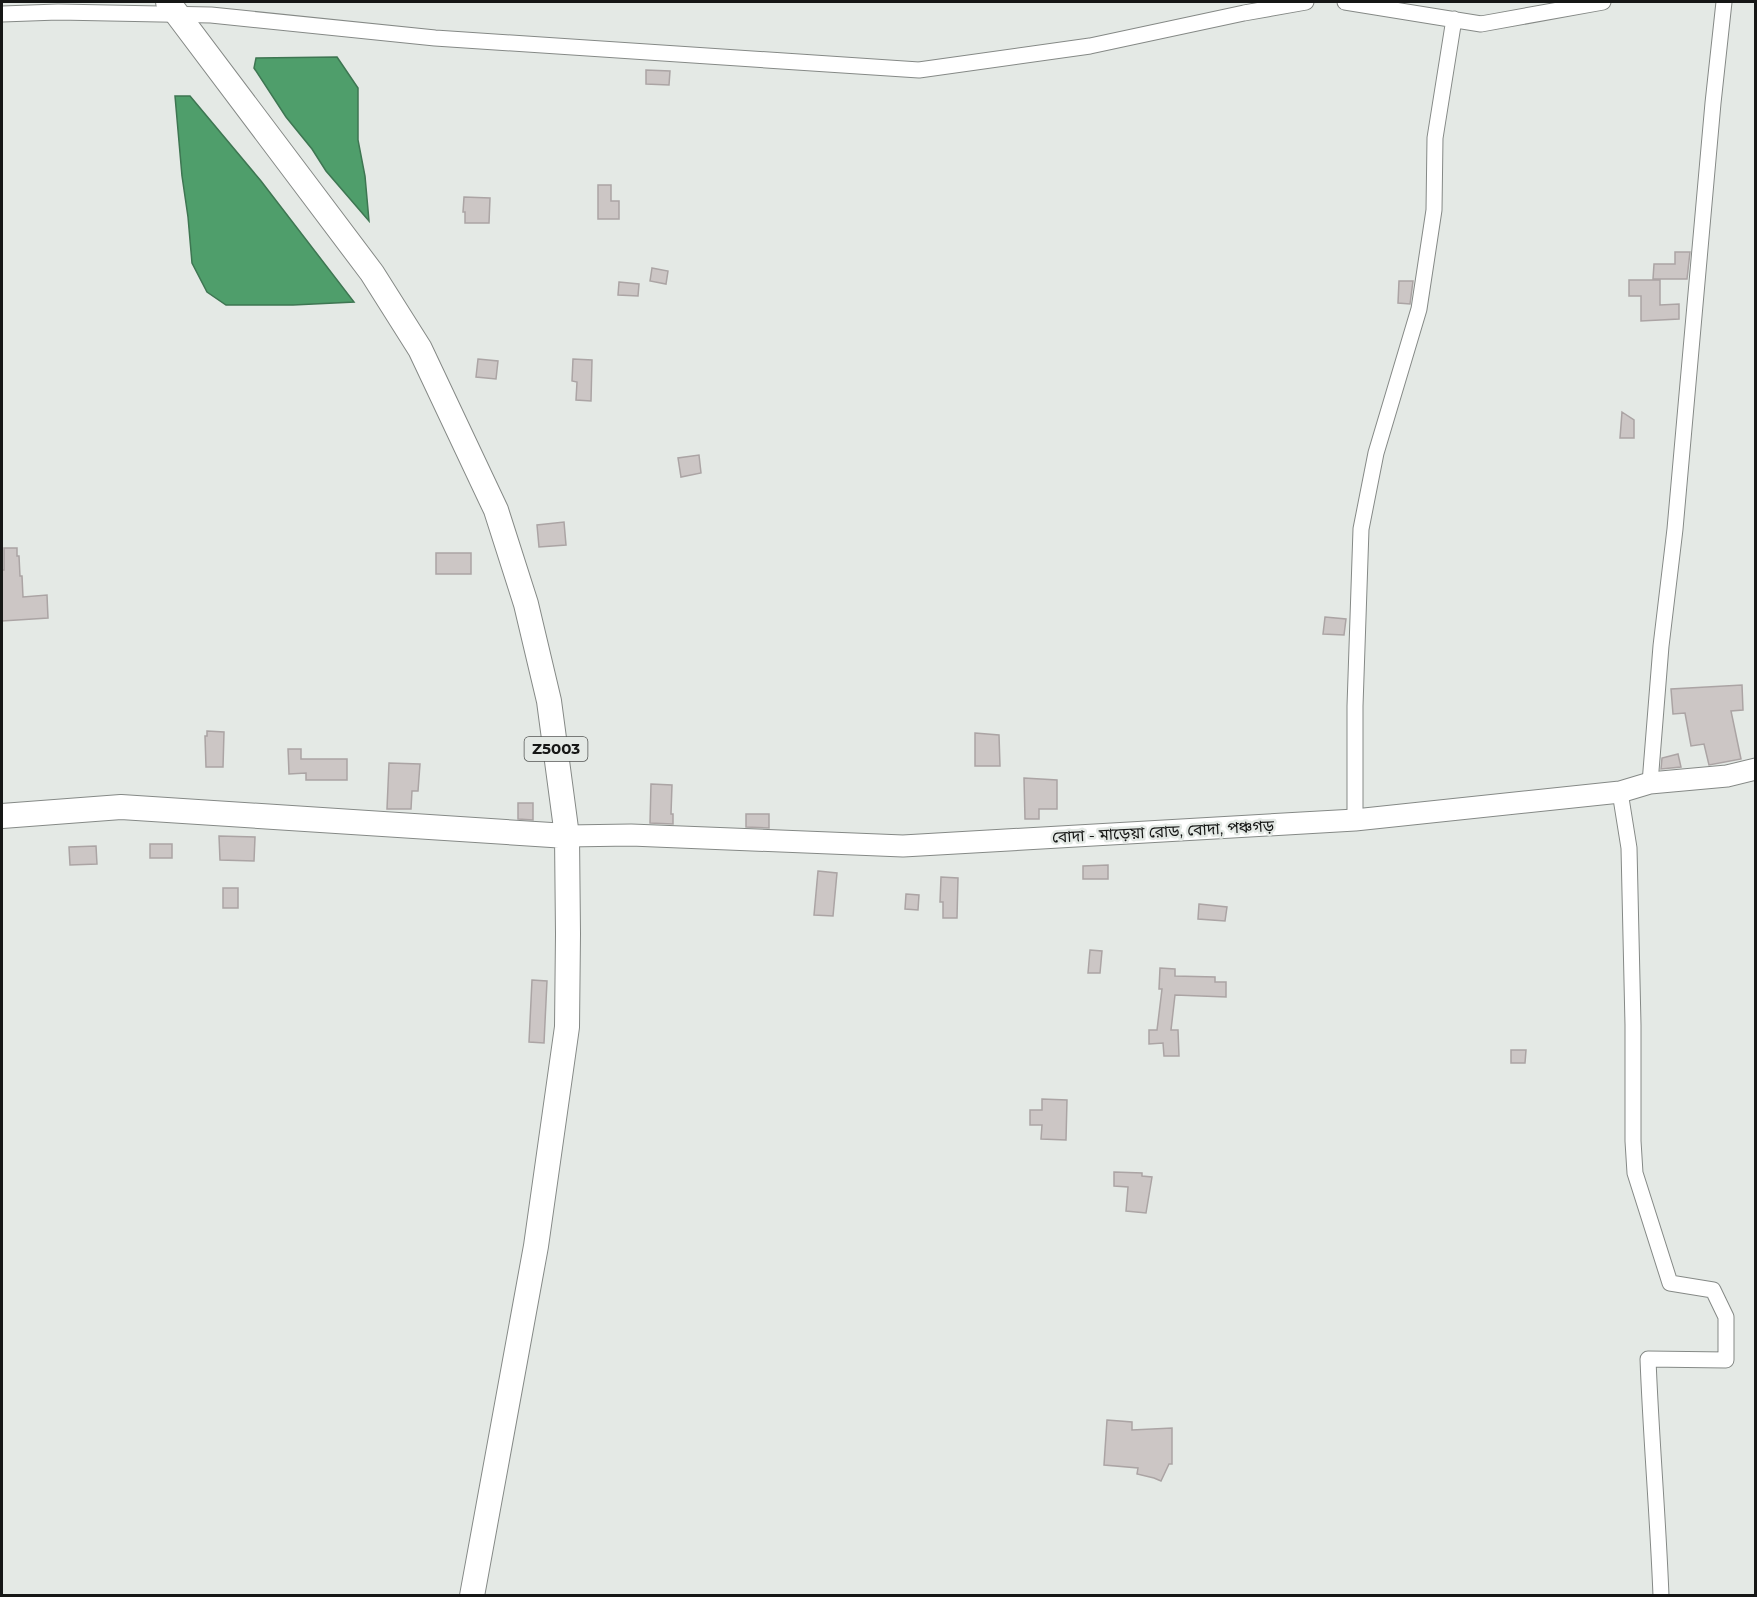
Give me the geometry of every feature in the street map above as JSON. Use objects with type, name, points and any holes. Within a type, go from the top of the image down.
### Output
[{"type":"main road","name":"Z5003","points":[[172,8],[372,273],[425,360],[496,510],[526,604],[549,701],[567,836],[567,1027],[536,1246],[472,1596]]},
{"type":"main road","name":"বোদা - মাড়েয়া রোড, বোদা, পঞ্চগড়","points":[[567,836],[631,835],[903,846],[1354,820],[1620,792],[1650,783],[1727,776],[1755,769]]},
{"type":"main road","points":[[2,816],[121,807],[567,836]]},
{"type":"street","points":[[2,14],[172,8],[211,15],[435,38],[919,70],[1090,46],[1306,2]]},
{"type":"street","points":[[1345,2],[1481,24],[1603,2]]},
{"type":"street","points":[[1650,783],[1661,646],[1675,529],[1724,2]]},
{"type":"street","points":[[1354,820],[1360,529],[1376,453],[1419,309],[1434,210],[1435,138],[1454,19]]},
{"type":"street","points":[[1620,792],[1629,848],[1635,1173],[1670,1283],[1713,1290],[1726,1317],[1726,1360],[1648,1359],[1661,1596]]},
{"type":"shaded area","points":[[337,57],[358,88],[358,140],[365,176],[369,221],[326,171],[312,149],[286,117],[254,68],[256,58]]},
{"type":"shaded area","points":[[175,96],[190,96],[261,181],[354,302],[226,305],[207,292],[192,263]]},
{"type":"building","points":[[646,70],[670,71],[669,85],[646,84]]},
{"type":"building","points":[[598,185],[611,185],[611,201],[619,201],[619,219],[598,219]]},
{"type":"building","points":[[464,197],[490,198],[489,223],[465,223]]},
{"type":"building","points":[[1675,252],[1690,252],[1687,279],[1653,279],[1654,264],[1675,264]]},
{"type":"building","points":[[652,268],[668,271],[666,284],[650,281]]},
{"type":"building","points":[[1629,280],[1660,280],[1660,305],[1679,304],[1679,319],[1641,321],[1641,296],[1629,296]]},
{"type":"building","points":[[1399,281],[1413,281],[1410,304],[1398,303]]},
{"type":"building","points":[[619,282],[639,284],[638,296],[618,295]]},
{"type":"building","points":[[478,359],[498,361],[496,379],[476,377]]},
{"type":"building","points":[[573,359],[592,360],[591,401],[576,400],[577,382],[572,381]]},
{"type":"building","points":[[1622,412],[1634,420],[1634,438],[1620,438]]},
{"type":"building","points":[[699,455],[701,473],[681,477],[678,458]]},
{"type":"building","points":[[564,522],[566,545],[539,547],[537,525]]},
{"type":"building","points":[[4,548],[17,548],[23,597],[47,595],[48,618],[2,621]]},
{"type":"building","points":[[436,553],[471,553],[471,574],[436,574]]},
{"type":"building","points":[[1325,617],[1346,619],[1344,635],[1323,634]]},
{"type":"building","points":[[1742,685],[1743,710],[1731,711],[1741,759],[1709,765],[1704,744],[1691,746],[1685,713],[1673,714],[1671,689]]},
{"type":"building","points":[[207,731],[224,732],[223,767],[206,767],[205,736],[207,736]]},
{"type":"building","points":[[975,733],[999,735],[1000,766],[975,766]]},
{"type":"building","points":[[288,749],[301,749],[301,759],[347,759],[347,780],[306,780],[306,773],[289,774]]},
{"type":"building","points":[[1678,754],[1681,767],[1661,769],[1662,758]]},
{"type":"building","points":[[389,763],[420,764],[418,791],[412,791],[411,809],[387,809]]},
{"type":"building","points":[[1024,778],[1057,780],[1057,809],[1039,809],[1039,819],[1025,819]]},
{"type":"building","points":[[651,784],[672,785],[673,824],[650,823]]},
{"type":"building","points":[[518,803],[533,803],[533,820],[518,819]]},
{"type":"building","points":[[746,814],[769,814],[769,828],[746,827]]},
{"type":"building","points":[[219,836],[255,837],[254,861],[220,860]]},
{"type":"building","points":[[150,844],[172,844],[172,858],[150,858]]},
{"type":"building","points":[[96,846],[97,864],[70,865],[69,847]]},
{"type":"building","points":[[1108,865],[1108,879],[1083,879],[1083,866]]},
{"type":"building","points":[[818,871],[837,873],[833,916],[814,915]]},
{"type":"building","points":[[941,877],[958,878],[957,918],[943,918],[943,902],[940,902]]},
{"type":"building","points":[[223,888],[238,888],[238,908],[223,908]]},
{"type":"building","points":[[906,894],[919,895],[918,910],[905,909]]},
{"type":"building","points":[[1199,904],[1227,907],[1225,921],[1198,919]]},
{"type":"building","points":[[1090,950],[1102,951],[1100,973],[1088,973]]},
{"type":"building","points":[[1160,968],[1175,969],[1175,976],[1215,977],[1215,982],[1226,982],[1226,997],[1175,995],[1171,1030],[1178,1030],[1179,1056],[1164,1056],[1163,1043],[1149,1044],[1149,1030],[1157,1030],[1162,989],[1159,989]]},
{"type":"building","points":[[532,980],[547,981],[544,1043],[529,1042]]},
{"type":"building","points":[[1511,1050],[1526,1050],[1525,1063],[1511,1063]]},
{"type":"building","points":[[1042,1099],[1067,1100],[1066,1140],[1041,1139],[1042,1125],[1030,1125],[1030,1110],[1042,1110]]},
{"type":"building","points":[[1114,1172],[1142,1173],[1142,1176],[1152,1177],[1146,1213],[1126,1211],[1128,1187],[1114,1186]]},
{"type":"building","points":[[1107,1420],[1132,1422],[1132,1430],[1172,1428],[1172,1464],[1169,1464],[1161,1481],[1137,1474],[1138,1468],[1104,1465]]}]
